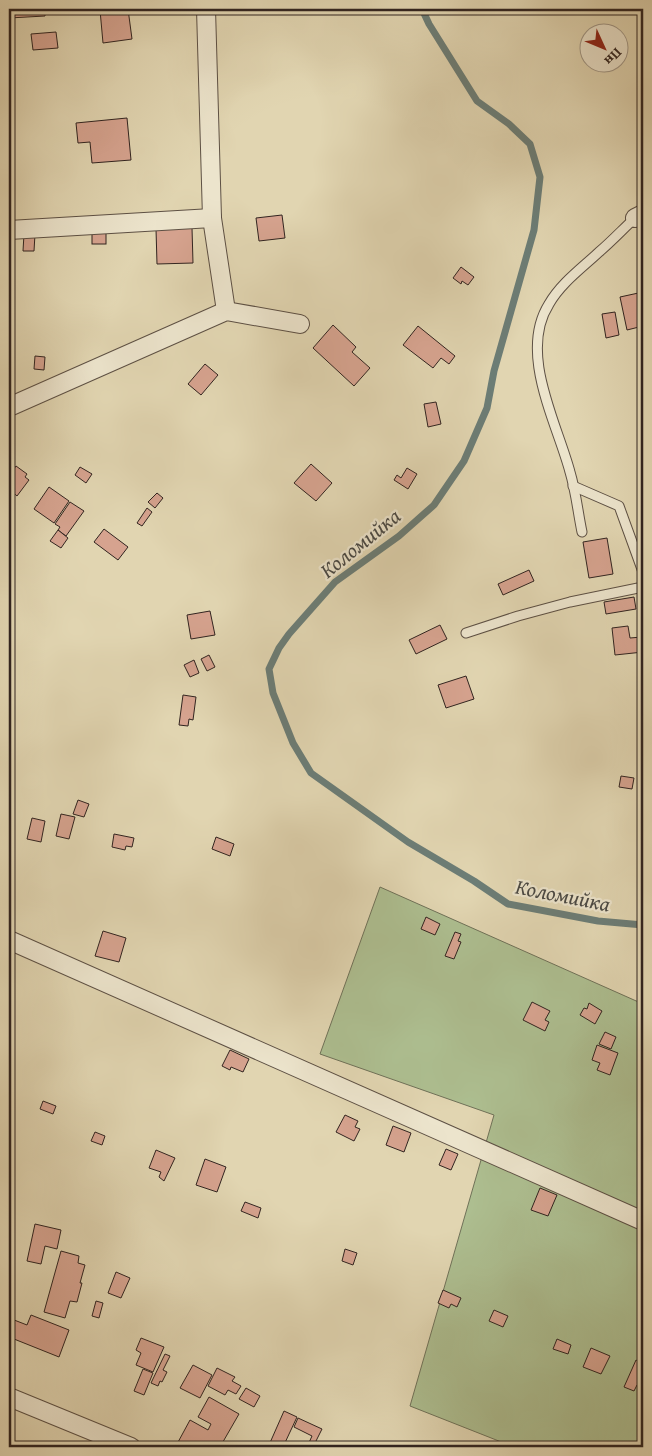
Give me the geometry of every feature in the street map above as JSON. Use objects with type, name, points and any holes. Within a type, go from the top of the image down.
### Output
[{"type":"street","points":[[206,9],[212,218],[226,311]]},
{"type":"street","points":[[9,230],[212,218]]},
{"type":"street","points":[[9,407],[226,311],[300,324]]},
{"type":"street","points":[[9,940],[643,1221]]},
{"type":"street","points":[[9,1396],[131,1447]]},
{"type":"lane","points":[[582,532],[570,473],[553,423],[541,379],[538,339],[541,321],[549,304],[562,286],[639,216]]},
{"type":"lane","points":[[573,486],[619,506],[643,572]]},
{"type":"lane","points":[[466,633],[570,602],[643,587]]},
{"type":"green space","points":[[380,887],[643,1004],[643,1447],[514,1447],[410,1406],[494,1115],[320,1054]]},
{"type":"building","points":[[9,9],[45,9],[45,16],[9,18]]},
{"type":"building","points":[[128,9],[132,39],[103,43],[100,10]]},
{"type":"building","points":[[56,32],[58,48],[33,50],[31,34]]},
{"type":"building","points":[[127,118],[131,160],[92,163],[90,142],[78,143],[76,123]]},
{"type":"building","points":[[282,215],[285,238],[259,241],[256,218]]},
{"type":"building","points":[[192,228],[193,263],[157,264],[156,229]]},
{"type":"building","points":[[92,229],[106,229],[106,244],[92,244]]},
{"type":"building","points":[[24,234],[35,234],[34,251],[23,251]]},
{"type":"building","points":[[461,267],[474,277],[468,285],[462,281],[461,284],[453,278]]},
{"type":"building","points":[[643,292],[643,326],[627,330],[620,297]]},
{"type":"building","points":[[615,312],[619,335],[606,338],[602,314]]},
{"type":"building","points":[[333,325],[356,347],[352,352],[370,368],[354,386],[313,348]]},
{"type":"building","points":[[418,326],[455,356],[449,364],[441,358],[433,368],[403,345]]},
{"type":"building","points":[[35,356],[45,357],[44,370],[34,369]]},
{"type":"building","points":[[205,364],[218,375],[201,395],[188,384]]},
{"type":"building","points":[[436,402],[441,424],[428,427],[424,404]]},
{"type":"building","points":[[311,464],[332,483],[316,501],[294,483]]},
{"type":"building","points":[[16,466],[27,474],[25,477],[29,480],[17,496],[9,489],[9,476]]},
{"type":"building","points":[[80,467],[92,474],[86,483],[75,475]]},
{"type":"building","points":[[407,468],[417,474],[408,489],[394,480],[397,475],[401,478]]},
{"type":"building","points":[[49,487],[69,501],[54,523],[34,509]]},
{"type":"building","points":[[157,493],[163,498],[155,508],[148,502]]},
{"type":"building","points":[[70,502],[84,511],[66,536],[58,530],[60,527],[55,524]]},
{"type":"building","points":[[147,508],[152,512],[142,526],[137,523]]},
{"type":"building","points":[[104,529],[128,547],[118,560],[94,542]]},
{"type":"building","points":[[58,530],[68,538],[61,548],[50,541]]},
{"type":"building","points":[[607,538],[613,574],[589,578],[583,542]]},
{"type":"building","points":[[529,570],[534,581],[503,595],[498,584]]},
{"type":"building","points":[[634,597],[636,609],[606,614],[604,602]]},
{"type":"building","points":[[210,611],[215,635],[191,639],[187,615]]},
{"type":"building","points":[[440,625],[447,639],[416,654],[409,640]]},
{"type":"building","points":[[628,626],[630,638],[642,637],[643,652],[615,655],[612,628]]},
{"type":"building","points":[[209,655],[215,667],[207,671],[201,659]]},
{"type":"building","points":[[194,660],[199,673],[190,677],[184,665]]},
{"type":"building","points":[[466,676],[474,699],[446,708],[438,685]]},
{"type":"building","points":[[183,695],[196,697],[193,720],[189,719],[188,726],[179,725]]},
{"type":"building","points":[[621,776],[634,778],[632,789],[619,787]]},
{"type":"building","points":[[78,800],[89,804],[84,817],[73,814]]},
{"type":"building","points":[[61,814],[75,817],[69,839],[56,836]]},
{"type":"building","points":[[32,818],[45,821],[41,842],[27,839]]},
{"type":"building","points":[[114,834],[134,838],[132,847],[126,846],[125,850],[112,847]]},
{"type":"building","points":[[216,837],[234,844],[230,856],[212,849]]},
{"type":"building","points":[[426,917],[440,924],[435,935],[421,929]]},
{"type":"building","points":[[103,931],[126,938],[119,962],[95,956]]},
{"type":"building","points":[[455,932],[461,934],[458,941],[461,942],[454,959],[445,956]]},
{"type":"building","points":[[532,1002],[550,1011],[545,1020],[549,1022],[545,1031],[523,1020]]},
{"type":"building","points":[[589,1003],[602,1011],[595,1024],[580,1015],[584,1008],[587,1009]]},
{"type":"building","points":[[605,1032],[616,1037],[611,1049],[599,1044]]},
{"type":"building","points":[[597,1045],[618,1053],[610,1075],[597,1070],[600,1063],[592,1060]]},
{"type":"building","points":[[230,1050],[249,1059],[243,1072],[231,1067],[230,1070],[222,1066]]},
{"type":"building","points":[[43,1101],[56,1106],[53,1114],[40,1109]]},
{"type":"building","points":[[345,1115],[358,1121],[355,1127],[360,1129],[354,1141],[336,1132]]},
{"type":"building","points":[[393,1126],[411,1133],[404,1152],[386,1145]]},
{"type":"building","points":[[95,1132],[105,1136],[102,1145],[91,1141]]},
{"type":"building","points":[[446,1149],[458,1154],[451,1170],[439,1165]]},
{"type":"building","points":[[156,1150],[175,1158],[164,1181],[159,1177],[161,1172],[149,1168]]},
{"type":"building","points":[[205,1159],[226,1167],[217,1192],[196,1185]]},
{"type":"building","points":[[540,1188],[557,1195],[548,1216],[531,1210]]},
{"type":"building","points":[[245,1202],[261,1208],[258,1218],[241,1211]]},
{"type":"building","points":[[35,1224],[61,1230],[57,1249],[45,1246],[41,1264],[27,1261]]},
{"type":"building","points":[[345,1249],[357,1253],[353,1265],[342,1261]]},
{"type":"building","points":[[61,1251],[79,1256],[78,1263],[85,1265],[77,1302],[70,1301],[65,1318],[44,1312]]},
{"type":"building","points":[[116,1272],[130,1278],[121,1298],[108,1293]]},
{"type":"building","points":[[443,1290],[461,1298],[457,1307],[451,1304],[449,1308],[438,1303]]},
{"type":"building","points":[[96,1301],[103,1303],[99,1318],[92,1316]]},
{"type":"building","points":[[494,1310],[508,1316],[503,1327],[489,1321]]},
{"type":"building","points":[[31,1315],[69,1330],[59,1357],[9,1337],[9,1318],[27,1325]]},
{"type":"building","points":[[141,1338],[164,1347],[153,1372],[136,1365],[141,1353],[136,1350]]},
{"type":"building","points":[[557,1339],[571,1345],[568,1354],[553,1349]]},
{"type":"building","points":[[591,1348],[610,1356],[601,1374],[583,1367]]},
{"type":"building","points":[[165,1354],[170,1356],[163,1370],[167,1372],[158,1386],[151,1383]]},
{"type":"building","points":[[636,1360],[643,1364],[643,1388],[637,1385],[634,1391],[624,1387]]},
{"type":"building","points":[[193,1365],[212,1375],[200,1398],[180,1388]]},
{"type":"building","points":[[217,1368],[235,1377],[232,1381],[241,1386],[236,1394],[228,1390],[225,1395],[208,1386]]},
{"type":"building","points":[[143,1369],[153,1373],[144,1395],[134,1391]]},
{"type":"building","points":[[246,1388],[260,1396],[254,1407],[239,1399]]},
{"type":"building","points":[[209,1397],[239,1414],[220,1447],[182,1447],[177,1444],[190,1420],[208,1430],[211,1424],[198,1417]]},
{"type":"building","points":[[284,1411],[297,1417],[283,1447],[269,1445]]},
{"type":"building","points":[[298,1418],[322,1429],[313,1447],[307,1447],[312,1436],[294,1427]]},
{"type":"waterway","name":"Коломийка","points":[[422,9],[429,24],[477,101],[509,124],[530,144],[540,177],[534,230],[494,371],[487,408],[464,461],[434,505],[399,536],[335,582],[289,634],[279,648],[269,669],[273,693],[293,743],[311,773],[408,842],[474,881],[508,904],[598,921],[643,925]]}]
